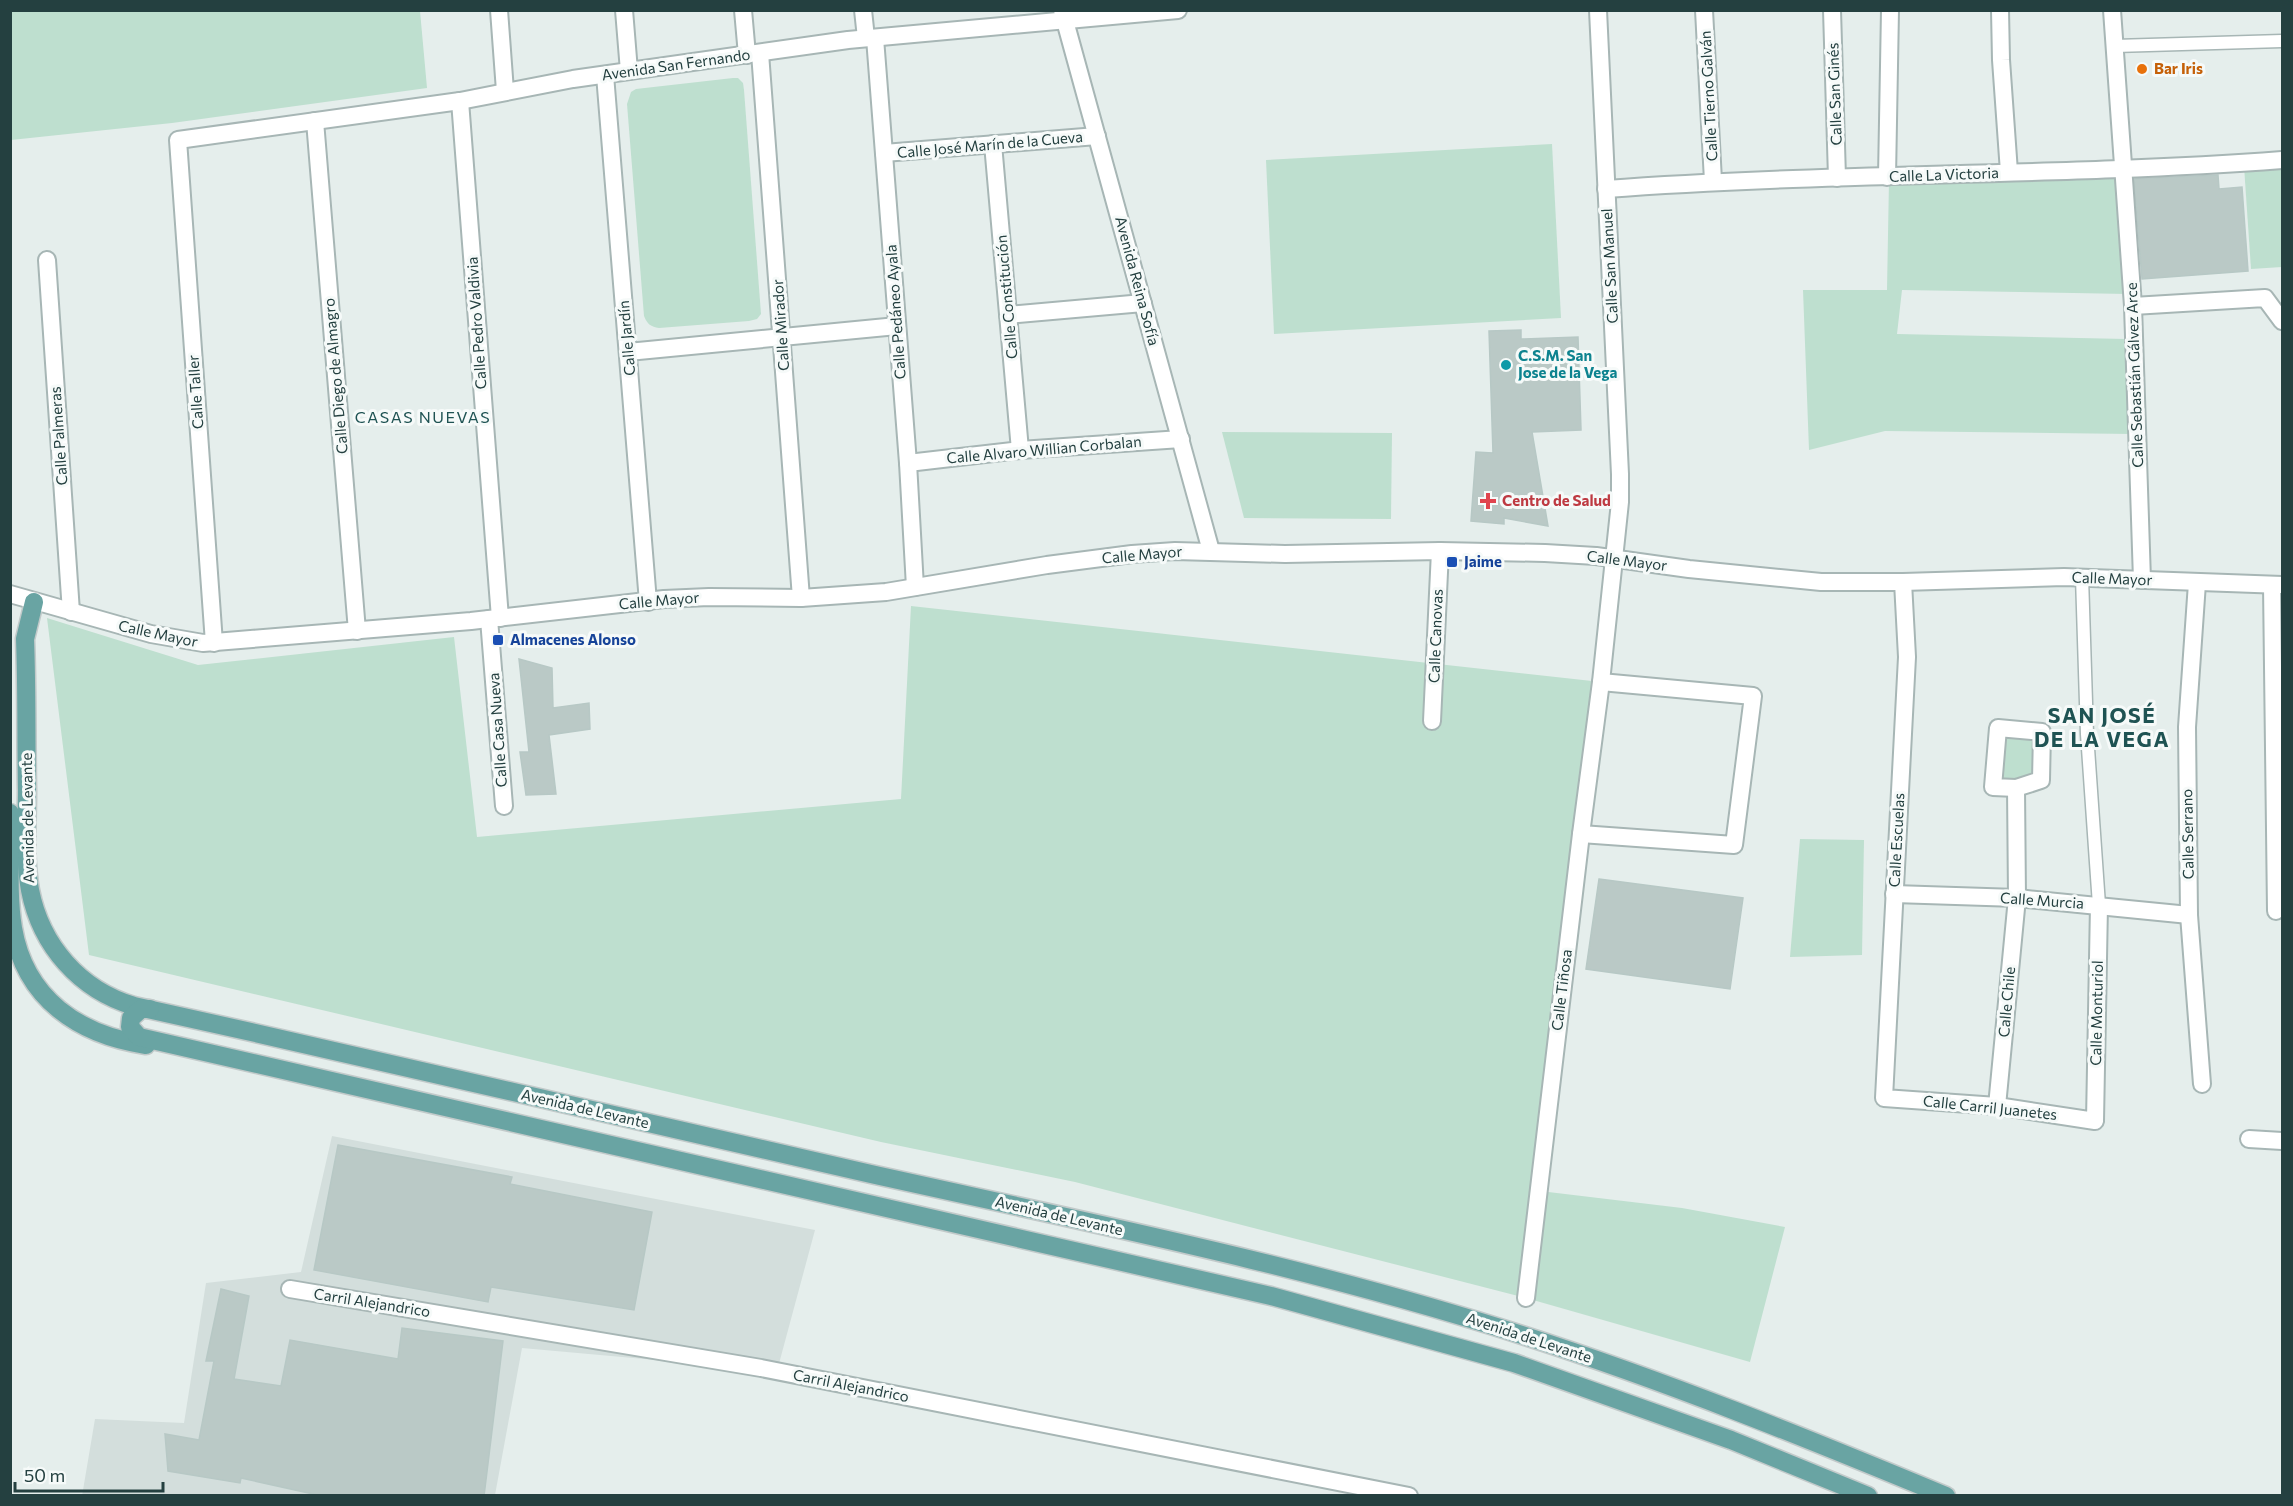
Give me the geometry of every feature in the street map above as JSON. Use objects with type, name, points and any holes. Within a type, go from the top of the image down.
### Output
[{"type":"main road","name":"Avenida de Levante","points":[[34,602],[26,639],[30,888],[35,909],[49,940],[76,974],[110,997],[150,1010],[1036,1210],[1400,1299],[1520,1334],[1639,1374],[1742,1412],[1946,1496]]},
{"type":"main road","name":"Avenida de Levante","points":[[10,813],[13,929],[25,965],[48,1000],[77,1023],[110,1038],[228,1058]]},
{"type":"main road","name":"Avenida de Levante","points":[[150,1010],[141,1009],[131,1018],[130,1027],[139,1037],[1271,1296],[1514,1363],[1720,1436],[1868,1496]]},
{"type":"street","points":[[499,10],[505,92]]},
{"type":"street","points":[[624,10],[629,71]]},
{"type":"street","name":"Calle Mirador","points":[[743,10],[754,54],[782,338],[801,598]]},
{"type":"street","name":"Calle Pedáneo Ayala","points":[[863,10],[871,38],[884,153],[908,463],[915,587]]},
{"type":"street","name":"Avenida San Fernando","points":[[178,140],[460,101],[629,71],[871,38],[1064,16],[1178,10]]},
{"type":"street","name":"Calle San Manuel","points":[[1598,10],[1620,474],[1601,682]]},
{"type":"street","name":"Calle Tierno Galván","points":[[1704,10],[1713,181]]},
{"type":"street","name":"Calle San Ginés","points":[[1832,10],[1837,178]]},
{"type":"street","points":[[1887,177],[1890,10]]},
{"type":"street","points":[[2000,10],[2009,172]]},
{"type":"street","name":"Calle Sebastián Gálvez Arce","points":[[2112,10],[2133,306],[2142,580]]},
{"type":"street","name":"Avenida Reina Sofía","points":[[1064,16],[1211,551]]},
{"type":"street","points":[[2115,46],[2283,41]]},
{"type":"street","name":"Calle Jardín","points":[[605,75],[648,602]]},
{"type":"street","name":"Calle Pedro Valdivia","points":[[460,101],[494,618]]},
{"type":"street","name":"Calle Diego de Almagro","points":[[315,121],[357,631]]},
{"type":"street","name":"Calle José Marín de la Cueva","points":[[884,153],[1097,136]]},
{"type":"street","name":"Calle Taller","points":[[178,140],[214,643]]},
{"type":"street","name":"Calle Constitución","points":[[993,144],[1020,450]]},
{"type":"street","name":"Calle La Victoria","points":[[1606,189],[1713,181],[2124,170],[2283,160]]},
{"type":"street","name":"Calle Palmeras","points":[[46,260],[71,612]]},
{"type":"street","points":[[2133,306],[2265,298],[2283,321]]},
{"type":"street","points":[[1008,315],[1143,303]]},
{"type":"street","points":[[628,352],[897,326]]},
{"type":"street","name":"Calle Alvaro Willian Corbalan","points":[[908,463],[1020,450],[1180,439]]},
{"type":"street","name":"Calle Mayor","points":[[10,594],[177,640],[214,643],[709,597],[801,598],[886,592],[1132,554],[1211,551],[1306,554],[1440,551],[1545,553],[1614,558],[1800,581],[1903,582],[2082,577],[2277,585]]},
{"type":"street","name":"Calle Canovas","points":[[1432,721],[1440,551]]},
{"type":"street","points":[[2082,577],[2087,734],[2098,905]]},
{"type":"street","name":"Calle Escuelas","points":[[1884,1098],[1907,657],[1903,582]]},
{"type":"street","name":"Calle Serrano","points":[[2197,583],[2187,727],[2189,915],[2202,1084]]},
{"type":"street","points":[[2276,910],[2277,585]]},
{"type":"street","name":"Calle Casa Nueva","points":[[494,618],[504,806]]},
{"type":"street","points":[[1581,834],[1734,846],[1753,696],[1601,682]]},
{"type":"street","name":"Calle Tiñosa","points":[[1526,1298],[1601,682]]},
{"type":"street","name":"Calle Chile","points":[[1997,1106],[2017,898],[2016,788]]},
{"type":"street","name":"Calle Murcia","points":[[1894,894],[2017,898],[2189,915]]},
{"type":"street","name":"Calle Monturiol","points":[[2095,1121],[2098,905]]},
{"type":"street","name":"Calle Carril Juanetes","points":[[1884,1098],[1997,1106],[2095,1121]]},
{"type":"street","points":[[2249,1138],[2283,1141]]},
{"type":"street","name":"Carril Alejandrico","points":[[290,1289],[761,1368],[1409,1496]]},
{"type":"shaded area","points":[[332,1136],[815,1230],[777,1371],[522,1348],[495,1495],[82,1496],[95,1419],[184,1423],[206,1283],[301,1272]]},
{"type":"green space","points":[[11,10],[420,11],[427,88],[172,123],[11,140]]},
{"type":"green space","points":[[738,78],[743,83],[744,90],[761,314],[757,319],[749,321],[654,327],[644,316],[627,104],[631,92],[636,89]]},
{"type":"green space","points":[[1552,144],[1561,318],[1274,334],[1266,160]]},
{"type":"green space","points":[[2282,163],[2282,267],[2251,269],[2244,166]]},
{"type":"green space","points":[[2122,172],[2128,294],[1902,290],[1897,334],[2126,339],[2132,434],[1885,431],[1809,450],[1803,290],[1887,290],[1889,180]]},
{"type":"green space","points":[[1222,432],[1392,433],[1391,519],[1244,518]]},
{"type":"green space","points":[[911,606],[1601,682],[1540,1191],[1682,1208],[1785,1227],[1750,1362],[1526,1298],[1075,1182],[881,1142],[89,955],[47,618],[198,665],[454,637],[477,837],[901,799]]},
{"type":"green space","points":[[2002,734],[2030,734],[2035,741],[2031,783],[1998,782]]},
{"type":"green space","points":[[1800,839],[1864,840],[1862,955],[1790,957]]},
{"type":"building","points":[[2218,175],[2219,189],[2242,187],[2248,271],[2142,279],[2134,179]]},
{"type":"building","points":[[1521,330],[1521,339],[1578,337],[1581,430],[1532,432],[1548,526],[1504,518],[1504,524],[1471,521],[1476,452],[1493,453],[1489,331]]},
{"type":"building","points":[[519,659],[552,668],[553,708],[589,703],[590,729],[549,735],[556,794],[526,795],[520,752],[529,752]]},
{"type":"building","points":[[1599,879],[1743,898],[1730,989],[1586,969]]},
{"type":"building","points":[[338,1145],[512,1177],[510,1184],[652,1212],[634,1310],[491,1287],[488,1302],[314,1270]]},
{"type":"building","points":[[221,1289],[249,1296],[234,1379],[281,1386],[290,1340],[398,1359],[402,1328],[503,1341],[484,1496],[322,1496],[241,1478],[240,1483],[168,1471],[165,1434],[199,1440],[214,1361],[206,1361]]},
{"type":"place","name":"Bar Iris","points":[[2142,69]]},
{"type":"place","name":"C.S.M. San Jose de la Vega","points":[[1506,365]]},
{"type":"place","name":"Centro de Salud","points":[[1488,501]]},
{"type":"place","name":"Jaime","points":[[1452,562]]},
{"type":"place","name":"Almacenes Alonso","points":[[498,640]]},
{"type":"district","name":"CASAS NUEVAS","points":[[423,417]]},
{"type":"district","name":"SAN JOSÉ DE LA VEGA","points":[[2102,728]]}]
